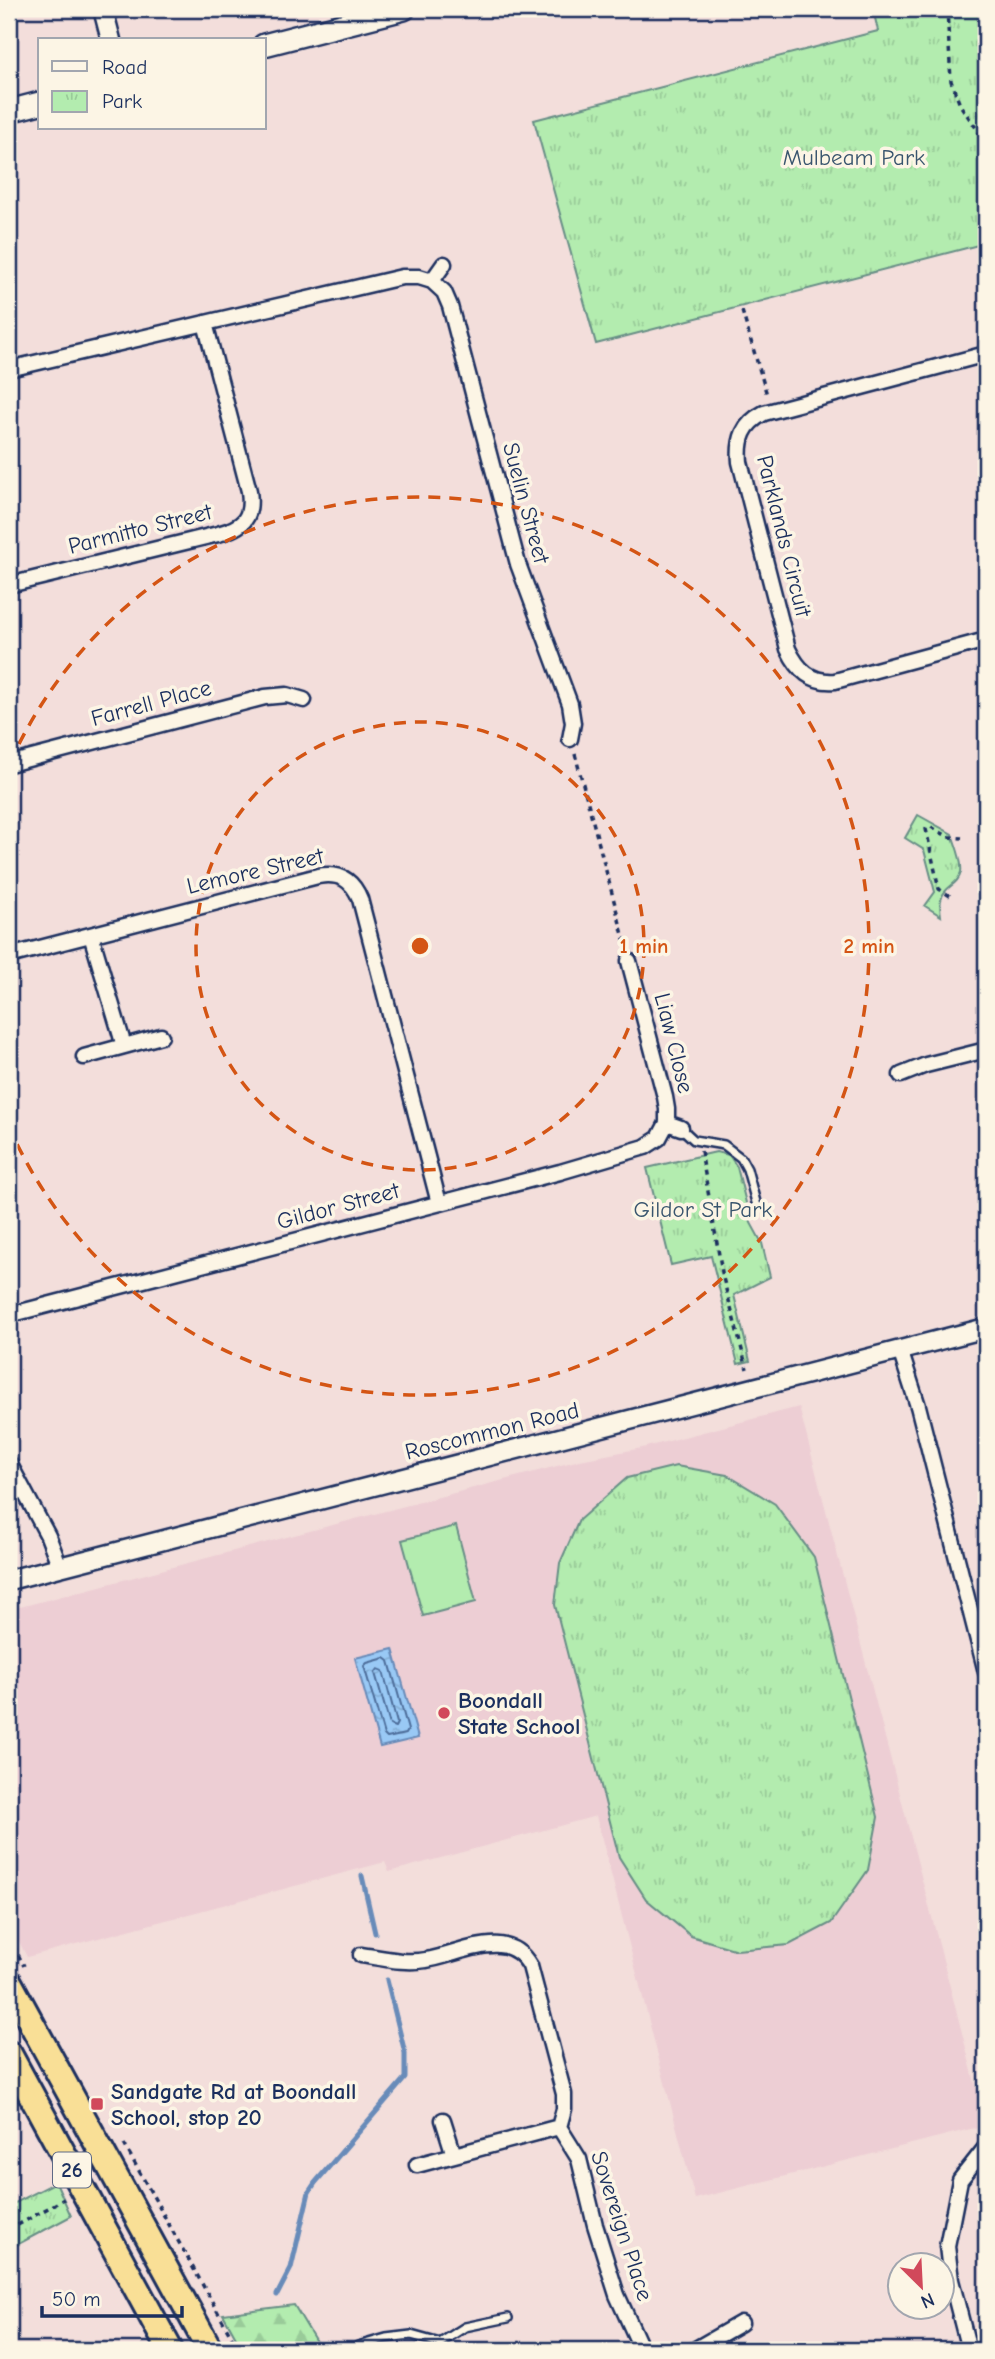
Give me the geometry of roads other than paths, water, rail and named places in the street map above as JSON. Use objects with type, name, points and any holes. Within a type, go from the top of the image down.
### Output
[{"type":"highway","name":"26","points":[[9,1982],[210,2350]]},
{"type":"highway","name":"26","points":[[9,2054],[170,2350]]},
{"type":"main road","points":[[266,44],[404,9]]},
{"type":"main road","points":[[9,111],[38,104]]},
{"type":"street","points":[[103,9],[110,38]]},
{"type":"street","points":[[9,369],[402,278],[419,277],[432,281],[444,264]]},
{"type":"street","name":"Suelin Street","points":[[432,281],[444,292],[450,306],[518,564],[570,704],[573,723],[570,739]]},
{"type":"street","name":"Parmitto Street","points":[[9,585],[218,534],[235,528],[246,520],[250,509],[249,491],[205,323]]},
{"type":"street","name":"Parklands Circuit","points":[[986,354],[772,410],[755,417],[739,440],[740,462],[788,649],[799,668],[816,680],[835,681],[986,640]]},
{"type":"street","name":"Farrell Place","points":[[9,764],[265,697],[287,695],[304,700]]},
{"type":"street","name":"Lemore Street","points":[[9,956],[318,876],[332,874],[350,881],[360,899],[439,1203]]},
{"type":"street","points":[[91,935],[124,1046]]},
{"type":"street","name":"Liaw Close","points":[[629,961],[674,1126]]},
{"type":"street","points":[[84,1057],[161,1036]]},
{"type":"street","points":[[901,1075],[926,1065],[986,1050]]},
{"type":"street","name":"Gildor Street","points":[[9,1315],[639,1150],[674,1126]]},
{"type":"street","name":"Roscommon Road","points":[[9,1580],[986,1328]]},
{"type":"street","points":[[900,1350],[918,1406],[986,1672]]},
{"type":"street","points":[[9,1462],[48,1535],[60,1567]]},
{"type":"street","points":[[361,1955],[410,1961],[426,1960],[491,1944],[517,1949],[530,1966],[564,2094],[564,2109],[559,2127],[416,2165]]},
{"type":"street","points":[[443,2120],[454,2155]]},
{"type":"street","name":"Sovereign Place","points":[[559,2127],[579,2159],[595,2225],[617,2295],[642,2350]]},
{"type":"street","points":[[969,2350],[951,2280],[947,2246],[960,2180],[986,2147]]},
{"type":"street","points":[[694,2350],[740,2323]]},
{"type":"lane","points":[[674,1126],[691,1138],[724,1145],[741,1157],[757,1206]]},
{"type":"lane","points":[[358,2346],[386,2338],[411,2335],[442,2347],[464,2327],[508,2318]]},
{"type":"water","points":[[393,1649],[418,1738],[380,1747],[355,1658]]},
{"type":"waterway","points":[[362,1876],[375,1933]]},
{"type":"waterway","points":[[277,2295],[291,2268],[309,2192],[405,2078],[405,2053],[387,1980]]},
{"type":"place","name":"Boondall State School","points":[[444,1713]]},
{"type":"place","name":"Sandgate Rd at Boondall School, stop 20","points":[[97,2104]]},
{"type":"park label","name":"Mulbeam Park","points":[[854,157]]},
{"type":"park label","name":"Gildor St Park","points":[[703,1209]]}]
